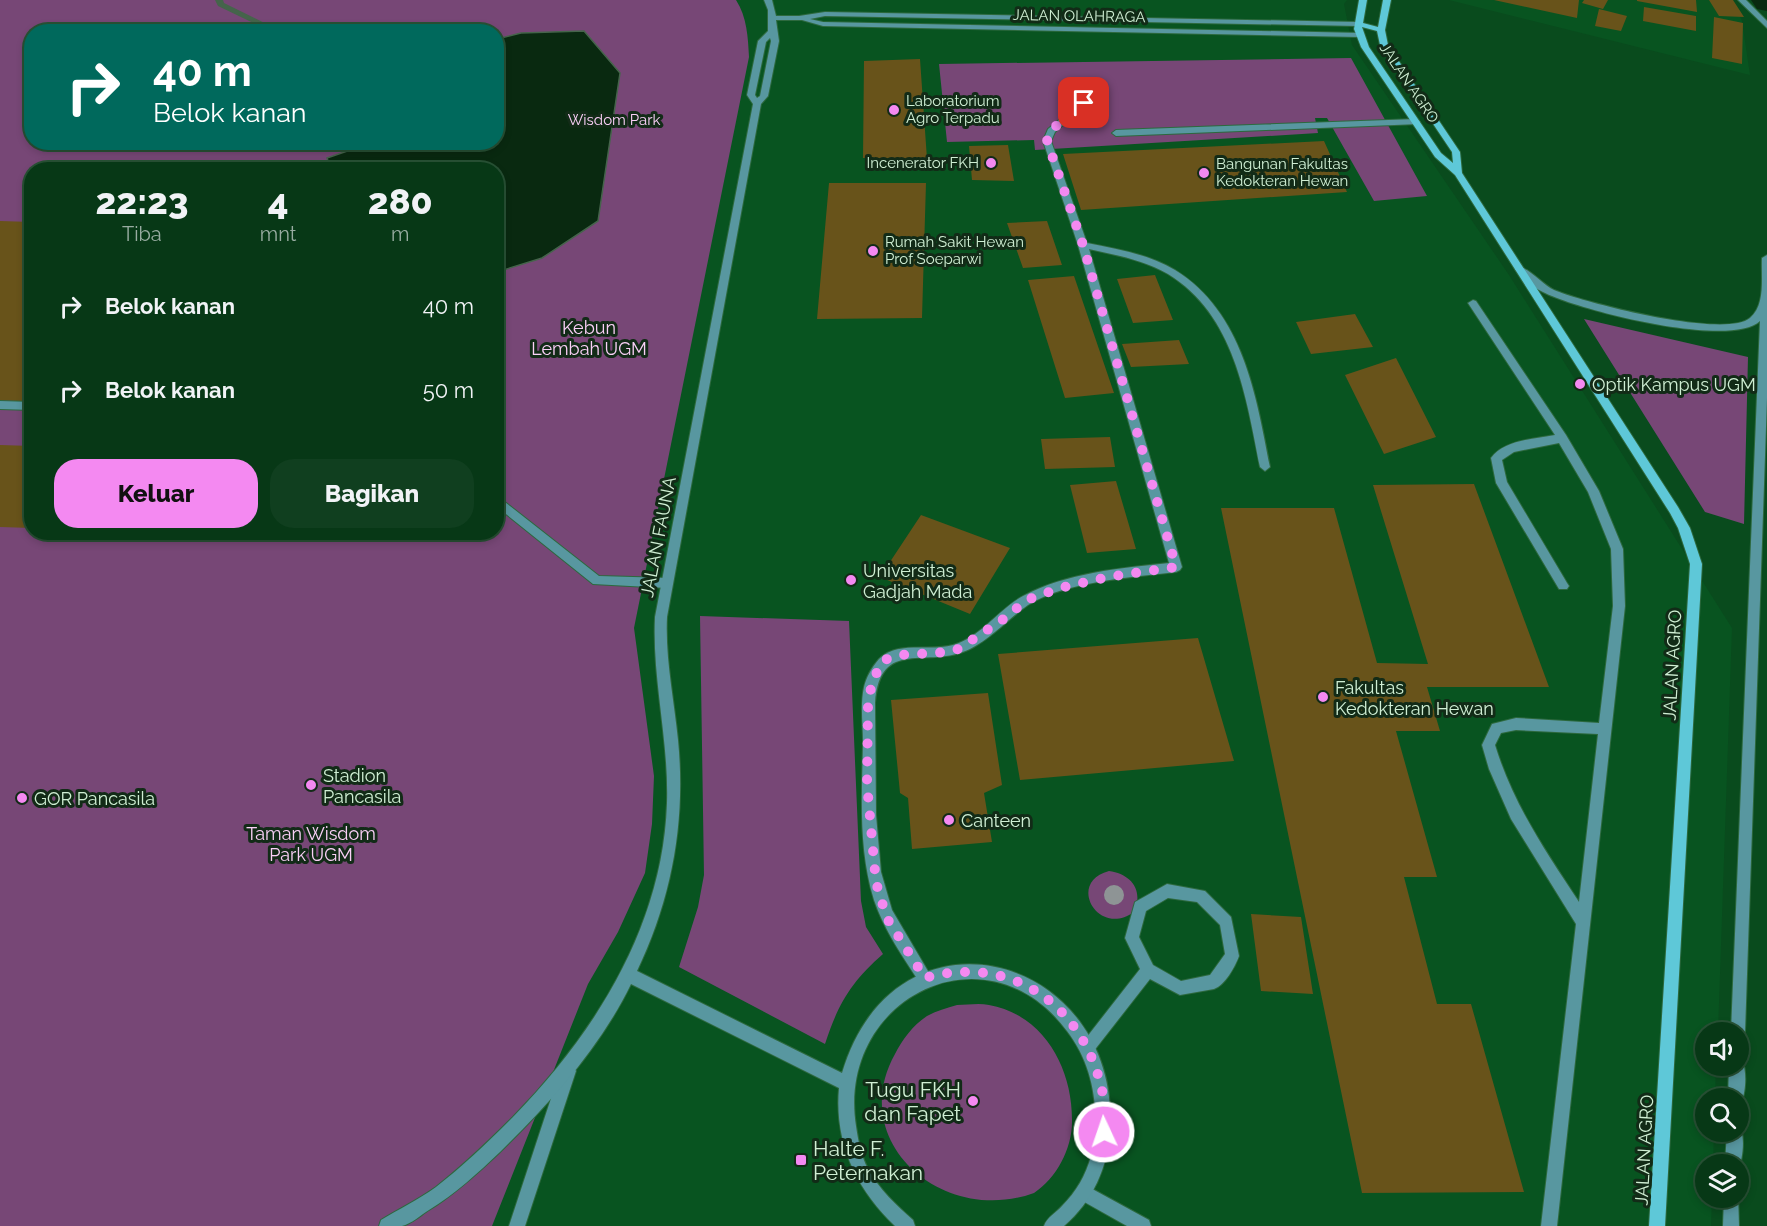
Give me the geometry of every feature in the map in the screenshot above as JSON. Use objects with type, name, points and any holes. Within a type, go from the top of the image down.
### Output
[{"type":"main road","name":"JALAN AGRO","points":[[1363,0],[1358,24],[1359,35],[1438,155],[1458,173],[1520,268],[1674,510],[1684,528],[1696,564],[1657,1226]]},
{"type":"main road","name":"JALAN AGRO","points":[[1387,0],[1381,30],[1384,45],[1456,152],[1458,173]]},
{"type":"main road","points":[[1358,24],[1381,30]]},
{"type":"main road","points":[[1359,35],[1381,30]]},
{"type":"street","points":[[768,0],[774,18]]},
{"type":"street","points":[[1742,0],[1767,26]]},
{"type":"street","name":"JALAN OLAHRAGA","points":[[774,18],[799,18],[825,14],[1358,24]]},
{"type":"street","name":"JALAN FAUNA","points":[[757,104],[751,95],[762,41],[771,33],[774,18]]},
{"type":"street","name":"JALAN OLAHRAGA","points":[[799,18],[823,24],[1359,35]]},
{"type":"street","name":"JALAN FAUNA","points":[[569,1068],[603,1019],[629,975],[642,945],[663,875],[674,805],[673,762],[660,638],[667,583],[757,104],[764,96],[775,41],[771,33]]},
{"type":"street","points":[[925,978],[888,920],[878,891],[875,872],[867,784],[868,707],[872,681],[884,660],[900,655],[950,652],[958,649],[1001,621],[1027,600],[1060,588],[1108,577],[1176,567],[1083,245],[1047,141],[1050,131],[1084,103]]},
{"type":"street","points":[[1116,133],[1416,122]]},
{"type":"street","points":[[1083,245],[1137,257],[1171,273],[1198,291],[1222,321],[1238,350],[1248,383],[1265,467]]},
{"type":"street","points":[[1738,1022],[1767,258]]},
{"type":"street","points":[[1520,268],[1543,288],[1572,301],[1697,327],[1729,329],[1742,327],[1758,317],[1765,304]]},
{"type":"street","points":[[1473,303],[1562,438],[1593,491],[1617,549],[1619,606],[1549,1226]]},
{"type":"street","points":[[0,405],[24,406]]},
{"type":"street","points":[[1562,438],[1511,447],[1496,458],[1502,483],[1563,586]]},
{"type":"street","points":[[504,506],[597,581],[667,583]]},
{"type":"street","points":[[1583,922],[1514,813],[1496,775],[1488,745],[1497,728],[1516,724],[1606,729]]},
{"type":"street","points":[[1167,891],[1200,896],[1226,922],[1232,956],[1214,982],[1180,988],[1148,970],[1132,938],[1140,907],[1167,891]]},
{"type":"street","points":[[1088,1047],[1148,970]]},
{"type":"street","points":[[907,1226],[879,1199],[854,1156],[846,1107],[847,1084],[853,1059],[874,1019],[906,989],[925,978],[944,973],[987,972],[1028,985],[1063,1012],[1088,1047],[1102,1088],[1104,1132],[1094,1174],[1085,1193],[1070,1212],[1052,1226]]},
{"type":"street","points":[[629,975],[847,1084]]},
{"type":"street","points":[[387,1226],[449,1186],[535,1107],[569,1068]]},
{"type":"street","points":[[517,1226],[569,1068]]},
{"type":"street","points":[[1085,1193],[1143,1226]]},
{"type":"street","points":[[1731,1226],[1732,1208]]},
{"type":"shaded area","name":"Universitas Gadjah Mada","points":[[0,0],[1347,0],[1344,4],[1352,45],[1509,275],[1732,628],[1718,1022],[1695,1022],[1695,1076],[1716,1076],[1715,1088],[1695,1088],[1695,1142],[1714,1142],[1713,1154],[1695,1154],[1695,1208],[1712,1208],[1711,1226],[0,1226]]},
{"type":"shaded area","points":[[1449,0],[1729,0],[1734,3],[1742,21],[1750,75]]},
{"type":"shaded area","points":[[584,31],[620,73],[598,221],[542,258],[504,270],[504,162],[328,162],[327,158],[350,150],[504,150],[504,37],[521,33]]},
{"type":"green space","name":"Stadion Pancasila","points":[[0,0],[736,0],[740,7],[745,20],[749,57],[634,628],[654,776],[652,824],[645,873],[618,932],[588,984],[492,1226],[0,1226]]},
{"type":"green space","points":[[1351,58],[1427,196],[1374,201],[1327,118],[1315,118],[1318,133],[1035,150],[1034,140],[947,142],[939,64]]},
{"type":"green space","points":[[1584,319],[1748,357],[1744,524],[1705,512]]},
{"type":"green space","points":[[700,616],[849,621],[861,901],[866,927],[883,954],[862,974],[847,994],[825,1044],[679,967],[698,907],[704,875]]},
{"type":"green space","points":[[1109,871],[1129,879],[1136,890],[1137,904],[1134,912],[1121,918],[1109,918],[1099,913],[1092,905],[1089,896],[1090,886],[1096,877]]},
{"type":"green space","points":[[957,1005],[989,1005],[1025,1020],[1039,1032],[1060,1063],[1071,1100],[1070,1140],[1062,1161],[1050,1179],[1034,1193],[1000,1200],[967,1198],[937,1187],[912,1169],[893,1145],[883,1117],[883,1087],[895,1054],[908,1033],[927,1016]]},
{"type":"building","points":[[1494,0],[1579,0],[1577,18]]},
{"type":"building","points":[[1584,0],[1608,0],[1603,9],[1582,3]]},
{"type":"building","points":[[1696,0],[1697,12],[1637,1]]},
{"type":"building","points":[[1709,0],[1733,0],[1744,17],[1719,16]]},
{"type":"building","points":[[1644,7],[1696,16],[1696,31],[1643,21]]},
{"type":"building","points":[[1599,9],[1627,16],[1621,31],[1595,26]]},
{"type":"building","points":[[1714,17],[1743,23],[1742,64],[1712,58]]},
{"type":"building","name":"Laboratorium Agro Terpadu","points":[[920,59],[927,159],[863,158],[864,61]]},
{"type":"building","name":"Bangunan Fakultas Kedokteran Hewan","points":[[1324,141],[1347,192],[1081,210],[1063,154]]},
{"type":"building","name":"Incenerator FKH","points":[[1008,145],[1014,181],[972,180],[969,146]]},
{"type":"building","name":"Rumah Sakit Hewan Prof Soeparwi","points":[[829,183],[926,183],[922,318],[817,319]]},
{"type":"building","points":[[0,221],[24,222],[24,402],[0,400]]},
{"type":"building","points":[[1047,221],[1062,265],[1023,268],[1007,223]]},
{"type":"building","points":[[1155,275],[1173,320],[1133,323],[1117,279]]},
{"type":"building","points":[[1074,276],[1114,393],[1065,398],[1028,280]]},
{"type":"building","points":[[1355,314],[1373,347],[1311,354],[1296,322]]},
{"type":"building","points":[[1179,340],[1189,364],[1131,367],[1122,344]]},
{"type":"building","points":[[1396,358],[1436,437],[1384,454],[1345,375]]},
{"type":"building","points":[[1110,437],[1115,467],[1045,469],[1041,439]]},
{"type":"building","points":[[0,445],[24,446],[24,528],[0,527]]},
{"type":"building","points":[[1116,481],[1136,549],[1087,553],[1070,485]]},
{"type":"building","points":[[1474,484],[1549,687],[1427,687],[1440,731],[1396,731],[1437,877],[1404,877],[1437,1004],[1471,1004],[1524,1192],[1362,1193],[1221,508],[1334,508],[1377,663],[1428,664],[1373,485]]},
{"type":"building","points":[[921,515],[1010,548],[970,614],[880,577]]},
{"type":"building","points":[[1198,638],[1234,761],[1020,780],[998,654]]},
{"type":"building","points":[[988,693],[1002,785],[984,793],[992,842],[912,849],[908,798],[900,793],[891,700]]},
{"type":"building","points":[[1251,914],[1301,917],[1313,994],[1261,991]]},
{"type":"waterway","points":[[219,0],[221,4],[262,24]]},
{"type":"waterway","points":[[1764,0],[1767,3]]},
{"type":"place","name":"Laboratorium Agro Terpadu","points":[[894,110]]},
{"type":"place","name":"Incenerator FKH","points":[[991,163]]},
{"type":"place","name":"Bangunan Fakultas Kedokteran Hewan","points":[[1204,173]]},
{"type":"place","name":"Rumah Sakit Hewan Prof Soeparwi","points":[[873,251]]},
{"type":"place","name":"Optik Kampus UGM","points":[[1580,384]]},
{"type":"place","name":"Universitas Gadjah Mada","points":[[851,580]]},
{"type":"place","name":"Fakultas Kedokteran Hewan","points":[[1323,697]]},
{"type":"place","name":"Stadion Pancasila","points":[[311,785]]},
{"type":"place","name":"GOR Pancasila","points":[[22,798]]},
{"type":"place","name":"Canteen","points":[[949,820]]},
{"type":"place","name":"Tugu FKH dan Fapet","points":[[973,1101]]},
{"type":"place","name":"Halte F. Peternakan","points":[[801,1160]]},
{"type":"route","points":[[1084,103],[1050,131],[1047,141],[1083,245],[1176,567],[1108,577],[1060,588],[1027,600],[1001,621],[958,649],[950,652],[900,655],[884,660],[872,681],[868,707],[867,784],[878,891],[888,920],[925,978],[944,973],[987,972],[1028,985],[1063,1012],[1088,1047],[1095,1067],[1102,1088],[1104,1132]]},
{"type":"park label","name":"Wisdom Park","points":[[614,120]]},
{"type":"park label","name":"Kebun Lembah UGM","points":[[589,337]]},
{"type":"park label","name":"Taman Wisdom Park UGM","points":[[311,843]]}]
